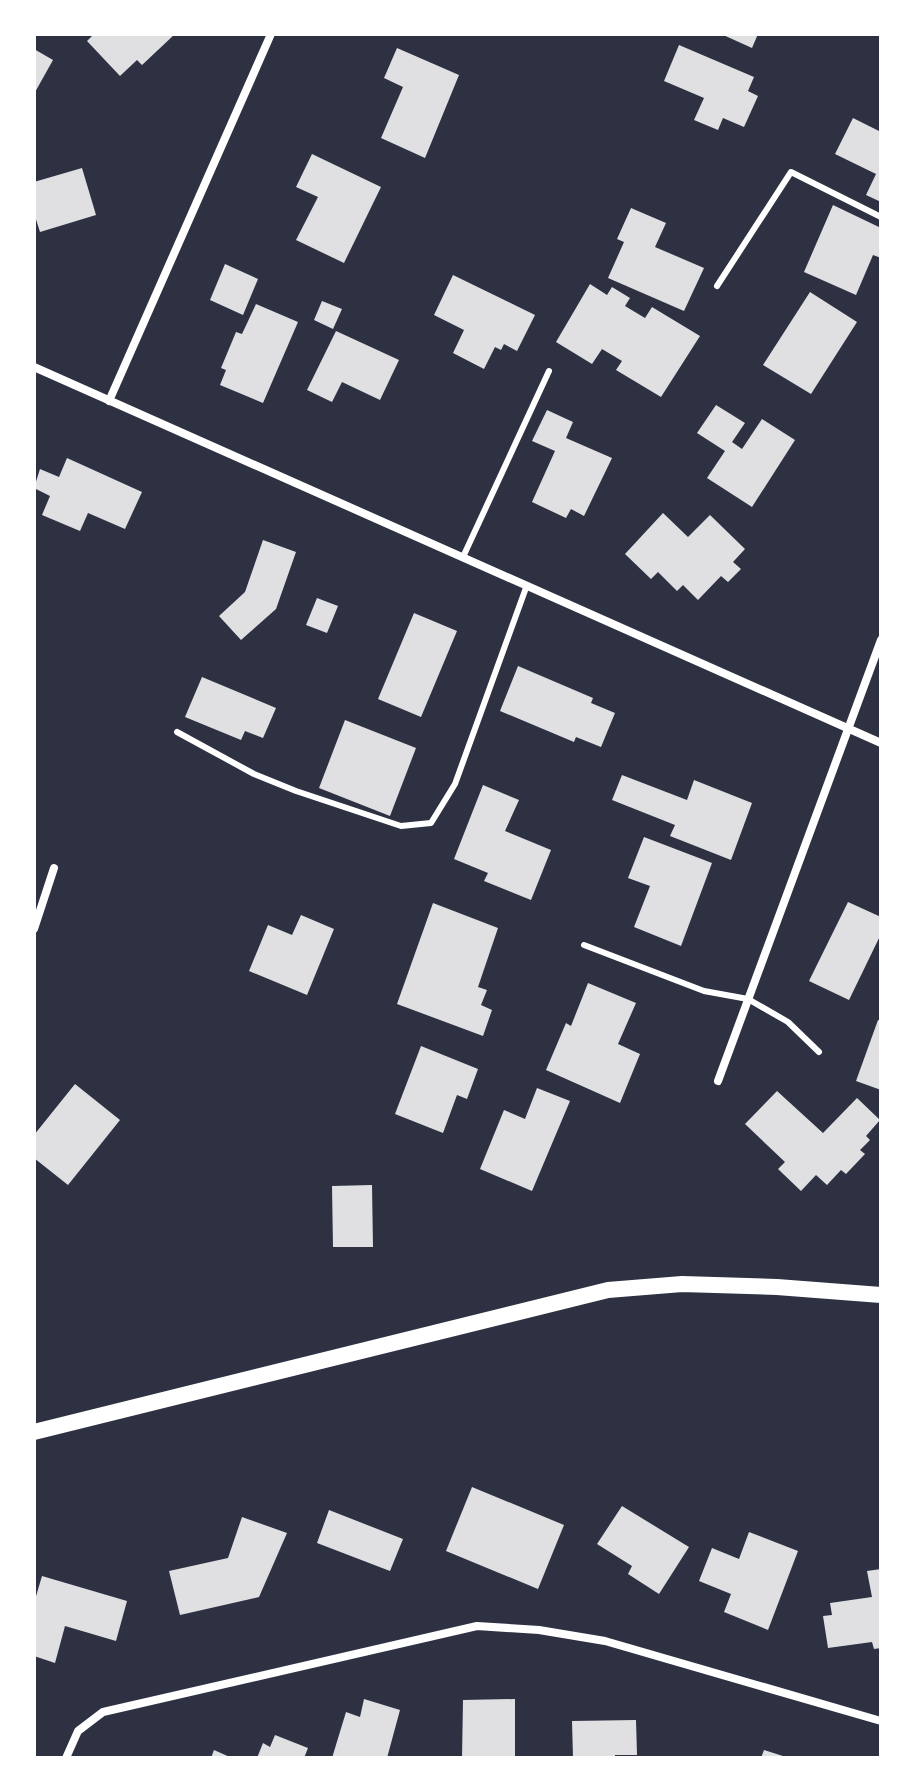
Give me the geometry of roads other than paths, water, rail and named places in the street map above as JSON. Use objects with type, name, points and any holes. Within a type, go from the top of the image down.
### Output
[{"type":"main road","points":[[34,1432],[608,1290],[682,1284],[881,1295]]},
{"type":"street","points":[[109,401],[271,34]]},
{"type":"street","points":[[34,367],[881,743]]},
{"type":"street","points":[[718,1081],[881,640]]},
{"type":"street","points":[[34,929],[54,868]]},
{"type":"street","points":[[66,1758],[78,1731],[103,1712],[477,1626],[539,1630],[605,1641],[881,1721]]},
{"type":"lane","points":[[717,286],[791,172],[881,217]]},
{"type":"lane","points":[[463,557],[549,371]]},
{"type":"lane","points":[[177,732],[254,774],[296,791],[401,826],[431,823],[455,784],[527,585]]},
{"type":"lane","points":[[584,945],[704,991],[748,999],[788,1022],[819,1052]]}]
